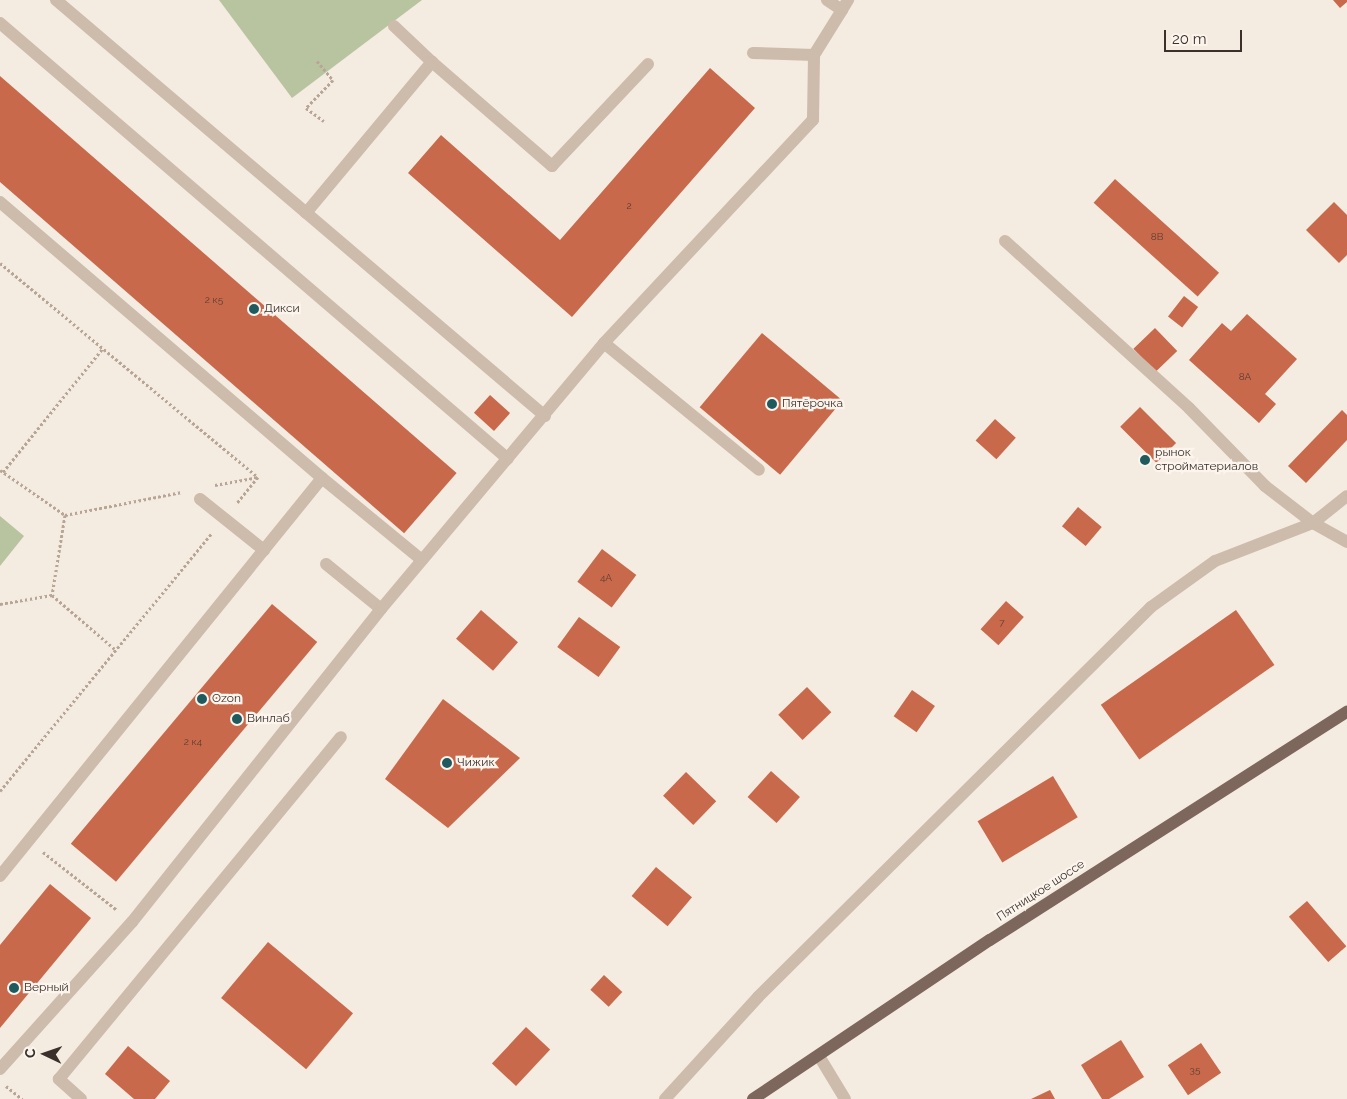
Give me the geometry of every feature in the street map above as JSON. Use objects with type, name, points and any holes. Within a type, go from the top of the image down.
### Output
[{"type":"main road","name":"Пятницкое шоссе","points":[[753,1099],[999,935],[1347,712]]},
{"type":"lane","points":[[56,0],[545,416]]},
{"type":"lane","points":[[0,1069],[132,922],[381,609],[545,416],[604,343],[813,120],[814,55],[845,5],[827,0]]},
{"type":"lane","points":[[0,23],[508,460]]},
{"type":"lane","points":[[394,26],[432,62],[552,166],[648,64]]},
{"type":"lane","points":[[752,53],[814,55]]},
{"type":"lane","points":[[306,214],[432,62]]},
{"type":"lane","points":[[0,202],[322,478],[422,560]]},
{"type":"lane","points":[[1005,241],[1189,408],[1265,486],[1313,523],[1347,542]]},
{"type":"lane","points":[[604,343],[759,470]]},
{"type":"lane","points":[[0,876],[322,478]]},
{"type":"lane","points":[[195,494],[264,550]]},
{"type":"lane","points":[[665,1099],[758,997],[1151,607],[1215,561],[1313,523],[1347,496]]},
{"type":"lane","points":[[326,564],[381,609]]},
{"type":"lane","points":[[81,1099],[59,1079],[341,736]]},
{"type":"lane","points":[[819,1056],[845,1099]]},
{"type":"path","points":[[317,61],[333,80],[306,108],[324,121]]},
{"type":"path","points":[[0,263],[258,477]]},
{"type":"path","points":[[103,348],[2,471],[65,515],[195,494]]},
{"type":"path","points":[[210,486],[258,477]]},
{"type":"path","points":[[234,507],[258,477]]},
{"type":"path","points":[[52,595],[65,515]]},
{"type":"path","points":[[0,791],[215,529]]},
{"type":"path","points":[[0,604],[52,595]]},
{"type":"path","points":[[52,595],[116,650]]},
{"type":"path","points":[[29,840],[132,922]]},
{"type":"path","points":[[0,1080],[22,1099]]},
{"type":"green space","points":[[219,0],[422,0],[292,98]]},
{"type":"green space","points":[[0,516],[24,536],[0,566]]},
{"type":"building","points":[[1333,0],[1347,0],[1347,2],[1340,8]]},
{"type":"building","points":[[710,68],[755,108],[572,317],[408,173],[441,135],[560,240]]},
{"type":"building","points":[[0,76],[457,473],[404,533],[0,182]]},
{"type":"building","points":[[1115,179],[1219,273],[1198,296],[1094,203]]},
{"type":"building","points":[[1334,202],[1347,215],[1347,255],[1339,263],[1306,230]]},
{"type":"building","points":[[1184,296],[1198,307],[1182,328],[1168,316]]},
{"type":"building","points":[[1247,314],[1297,359],[1265,394],[1276,404],[1259,423],[1189,360],[1222,323],[1231,331]]},
{"type":"building","points":[[1155,328],[1177,351],[1156,372],[1133,349]]},
{"type":"building","name":"Пятёрочка","points":[[762,333],[842,400],[780,475],[700,407]]},
{"type":"building","points":[[490,395],[510,413],[494,431],[474,413]]},
{"type":"building","points":[[1140,407],[1176,443],[1156,463],[1120,427]]},
{"type":"building","points":[[1342,410],[1347,415],[1347,440],[1306,483],[1288,466]]},
{"type":"building","points":[[995,419],[1016,438],[996,459],[976,441]]},
{"type":"building","points":[[1078,507],[1102,527],[1086,546],[1062,526]]},
{"type":"building","points":[[602,549],[636,575],[612,608],[577,582]]},
{"type":"building","points":[[1006,601],[1024,617],[998,645],[981,629]]},
{"type":"building","points":[[272,604],[317,642],[116,882],[71,844]]},
{"type":"building","points":[[481,610],[518,642],[493,671],[456,639]]},
{"type":"building","points":[[1236,610],[1274,665],[1139,760],[1101,705]]},
{"type":"building","points":[[579,617],[620,647],[599,677],[557,647]]},
{"type":"building","points":[[807,687],[831,712],[803,740],[778,715]]},
{"type":"building","points":[[912,690],[935,706],[917,732],[894,716]]},
{"type":"building","points":[[443,699],[520,758],[448,828],[385,779]]},
{"type":"building","points":[[771,771],[800,797],[777,823],[748,797]]},
{"type":"building","points":[[686,772],[716,801],[693,825],[663,796]]},
{"type":"building","points":[[1053,776],[1078,817],[1002,862],[978,821]]},
{"type":"building","points":[[656,867],[692,897],[668,926],[632,896]]},
{"type":"building","points":[[50,884],[91,918],[0,1028],[0,945]]},
{"type":"building","points":[[1307,901],[1346,946],[1328,962],[1289,917]]},
{"type":"building","points":[[268,942],[353,1013],[306,1069],[221,998]]},
{"type":"building","points":[[604,975],[622,992],[609,1007],[590,990]]},
{"type":"building","points":[[526,1027],[550,1050],[516,1086],[492,1064]]},
{"type":"building","points":[[1121,1040],[1144,1077],[1109,1099],[1102,1099],[1081,1065]]},
{"type":"building","points":[[1201,1043],[1221,1073],[1188,1095],[1168,1065]]},
{"type":"building","points":[[128,1046],[170,1081],[155,1099],[134,1099],[105,1074]]},
{"type":"building","points":[[1050,1090],[1055,1099],[1031,1099]]},
{"type":"place","name":"Дикси","points":[[254,309]]},
{"type":"place","name":"Пятёрочка","points":[[772,404]]},
{"type":"place","name":"рынок стройматериалов","points":[[1145,460]]},
{"type":"place","name":"Ozon","points":[[202,699]]},
{"type":"place","name":"Винлаб","points":[[237,719]]},
{"type":"place","name":"Чижик","points":[[447,763]]},
{"type":"place","name":"Верный","points":[[14,988]]}]
